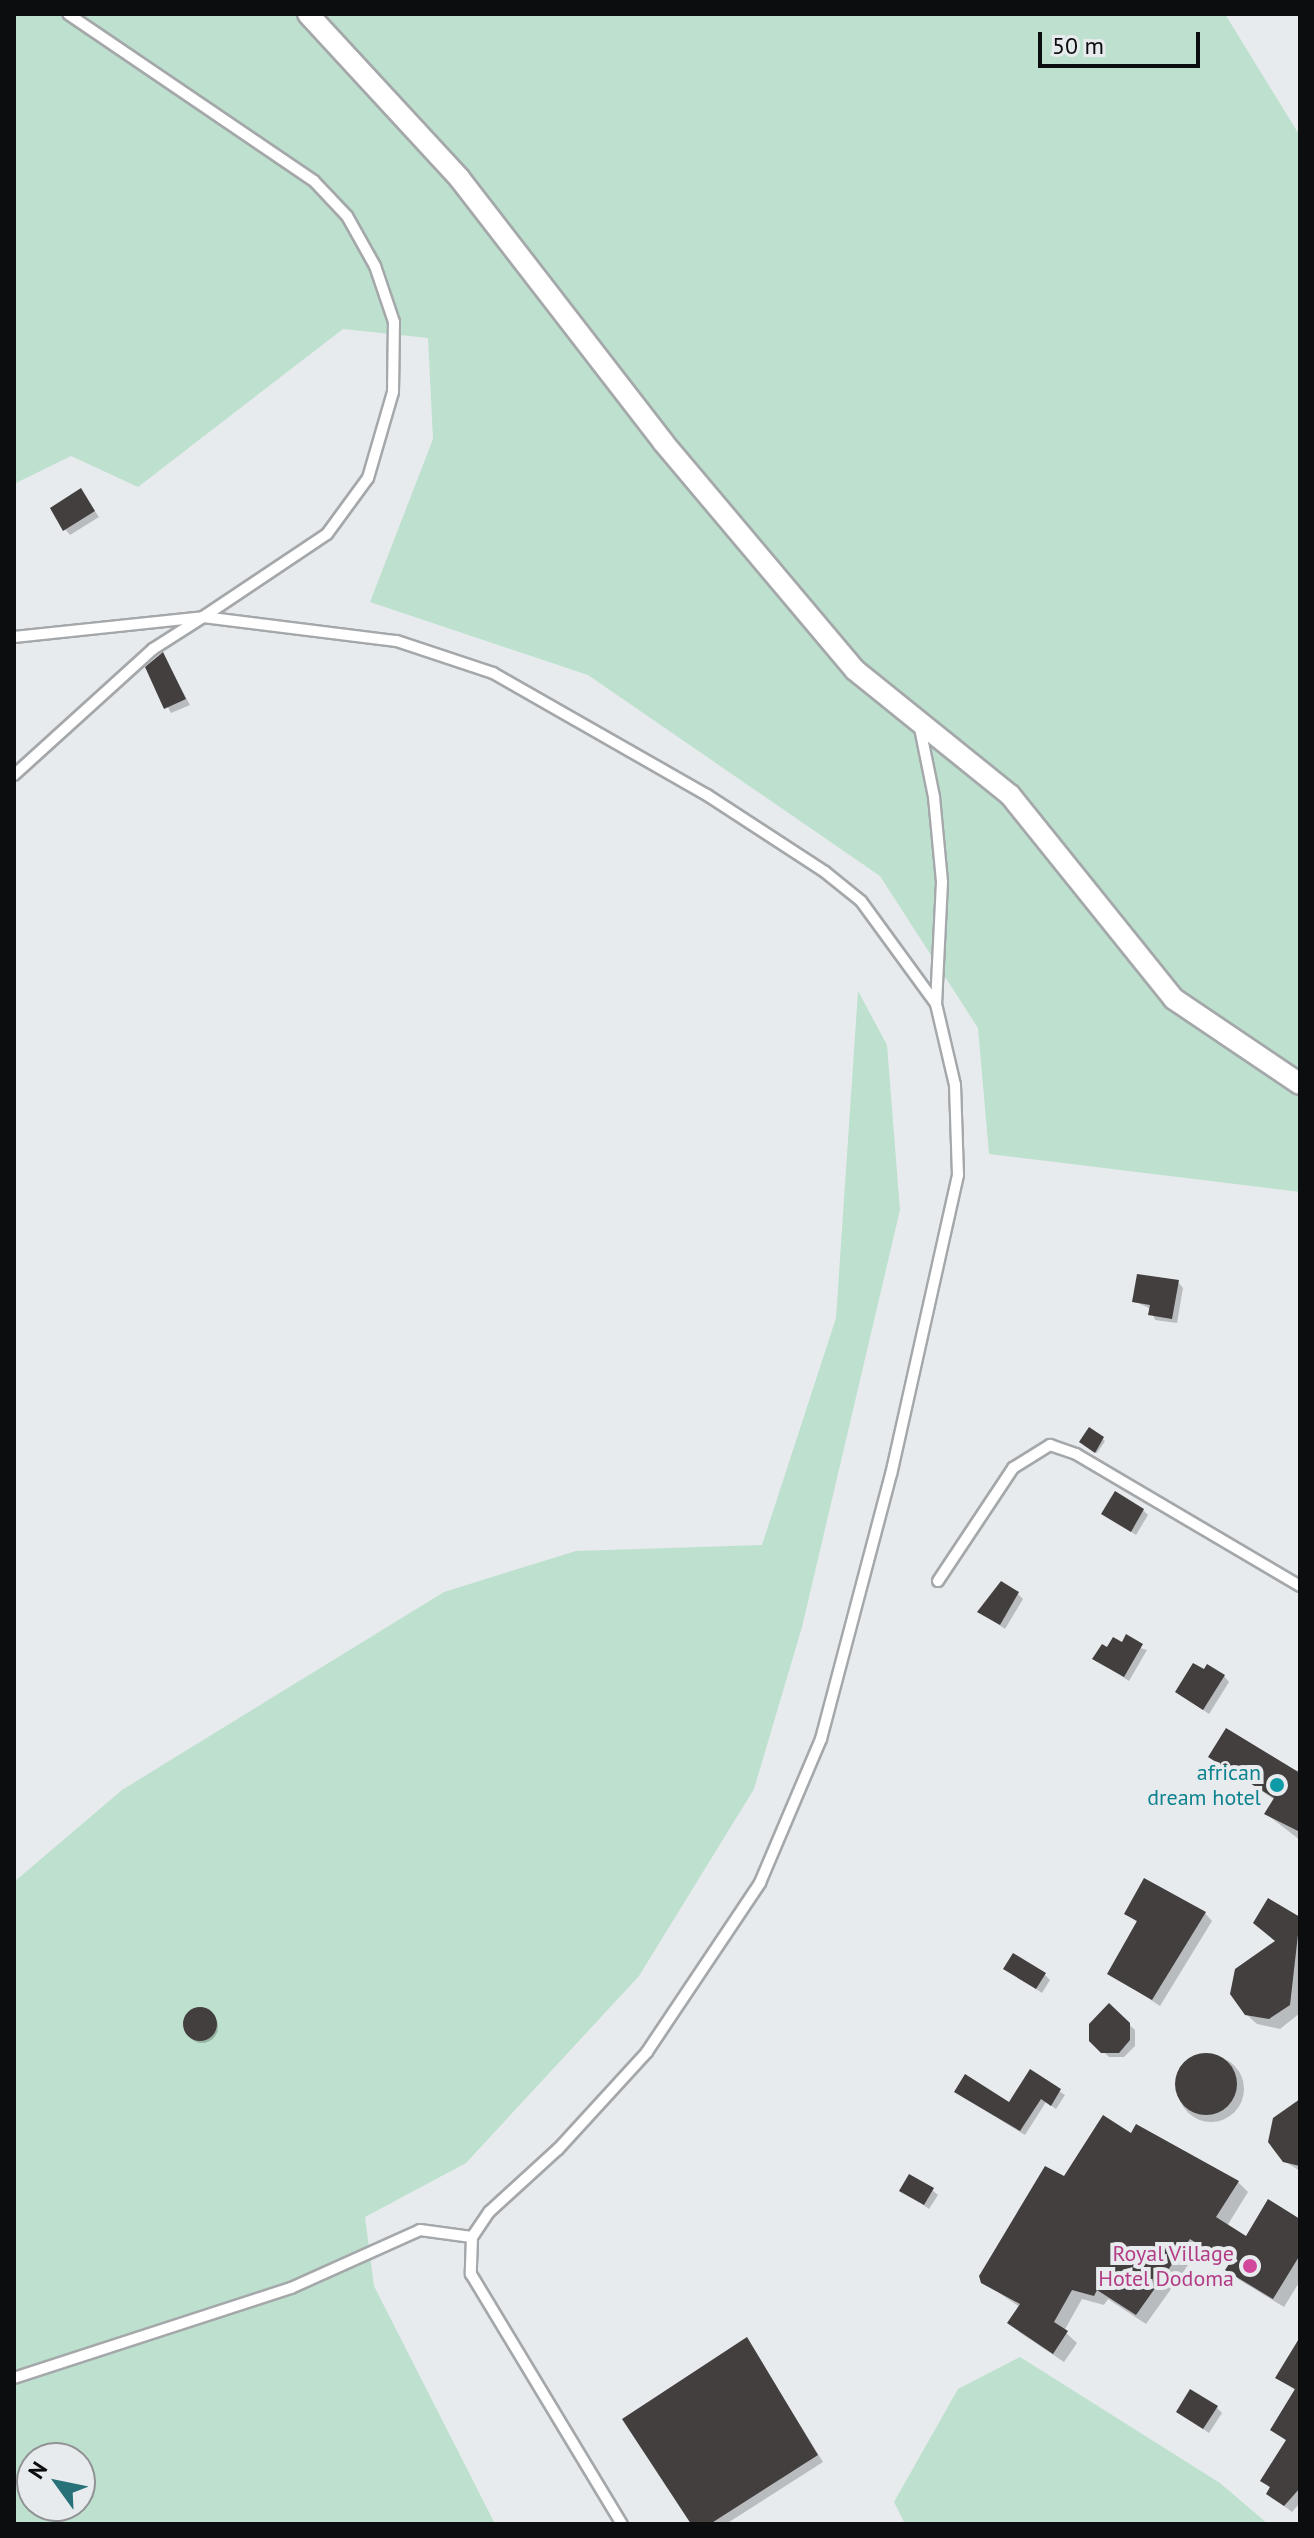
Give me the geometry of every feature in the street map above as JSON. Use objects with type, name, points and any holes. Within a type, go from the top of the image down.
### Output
[{"type":"street","points":[[308,14],[460,179],[663,442],[855,670],[1010,795],[1174,999],[1300,1084]]},
{"type":"lane","points":[[14,775],[153,649],[327,534],[368,478],[393,392],[394,322],[375,266],[347,216],[314,181],[68,14]]},
{"type":"lane","points":[[14,637],[203,617],[397,641],[493,673],[707,795],[825,872],[861,901],[936,1004]]},
{"type":"lane","points":[[622,2524],[471,2274],[472,2237],[489,2212],[558,2149],[647,2052],[760,1883],[821,1739],[891,1474],[958,1175],[955,1085],[936,1004],[942,882],[934,797],[918,721]]},
{"type":"lane","points":[[938,1581],[1013,1468],[1050,1445],[1076,1454],[1300,1586]]},
{"type":"lane","points":[[14,2378],[291,2288],[420,2230],[472,2237]]},
{"type":"green space","points":[[14,14],[1225,14],[1300,136],[1300,1192],[989,1154],[978,1028],[880,876],[588,675],[370,602],[433,439],[428,338],[343,329],[138,487],[71,456],[14,484]]},
{"type":"green space","points":[[858,991],[887,1045],[900,1210],[802,1627],[754,1789],[639,1976],[466,2163],[365,2217],[374,2286],[495,2524],[14,2524],[14,1882],[122,1790],[444,1592],[576,1551],[762,1545],[836,1318]]},
{"type":"green space","points":[[1020,2357],[1220,2483],[1268,2524],[905,2524],[894,2502],[958,2389]]},
{"type":"building","points":[[81,488],[95,511],[63,531],[50,508]]},
{"type":"building","points":[[163,652],[186,699],[164,709],[145,667]]},
{"type":"building","points":[[1137,1274],[1179,1280],[1172,1319],[1148,1315],[1150,1305],[1132,1302]]},
{"type":"building","points":[[1089,1427],[1104,1437],[1095,1453],[1079,1442]]},
{"type":"building","points":[[1115,1491],[1144,1509],[1131,1532],[1101,1514]]},
{"type":"building","points":[[1001,1581],[1019,1592],[1000,1625],[977,1612]]},
{"type":"building","points":[[1126,1634],[1143,1644],[1124,1677],[1092,1659],[1102,1644],[1107,1647],[1113,1637],[1122,1642]]},
{"type":"building","points":[[1193,1663],[1204,1669],[1207,1664],[1225,1675],[1203,1710],[1175,1692]]},
{"type":"building","name":"african dream hotel","points":[[1226,1728],[1300,1773],[1300,1832],[1264,1814],[1274,1798],[1208,1757]]},
{"type":"building","points":[[1144,1878],[1206,1912],[1152,2000],[1107,1974],[1137,1921],[1124,1914]]},
{"type":"building","points":[[1268,1898],[1300,1917],[1290,2005],[1269,2019],[1245,2015],[1230,1994],[1235,1969],[1275,1941],[1253,1923]]},
{"type":"building","points":[[1013,1953],[1046,1973],[1036,1989],[1003,1969]]},
{"type":"building","points":[[1109,2003],[1130,2023],[1130,2040],[1119,2053],[1101,2053],[1089,2041],[1089,2024]]},
{"type":"building","points":[[200,2007],[212,2012],[217,2024],[212,2036],[200,2041],[188,2036],[183,2024],[188,2012]]},
{"type":"building","points":[[1206,2053],[1218,2055],[1228,2062],[1235,2072],[1235,2096],[1228,2106],[1218,2113],[1206,2115],[1194,2113],[1184,2106],[1177,2096],[1175,2084],[1177,2072],[1184,2062],[1194,2055]]},
{"type":"building","points":[[1030,2069],[1061,2089],[1051,2106],[1041,2099],[1020,2131],[954,2092],[965,2074],[1009,2102]]},
{"type":"building","points":[[1300,2099],[1300,2166],[1283,2162],[1268,2142],[1273,2118]]},
{"type":"building","points":[[1103,2115],[1131,2133],[1136,2124],[1239,2181],[1216,2217],[1246,2236],[1268,2199],[1300,2219],[1300,2255],[1273,2299],[1225,2270],[1229,2264],[1190,2239],[1136,2315],[1097,2290],[1094,2296],[1072,2290],[1054,2322],[1068,2331],[1053,2354],[1007,2323],[1020,2304],[981,2283],[979,2276],[1045,2166],[1064,2176]]},
{"type":"building","points":[[909,2174],[934,2188],[924,2205],[899,2191]]},
{"type":"building","points":[[747,2337],[818,2455],[710,2524],[691,2524],[622,2419]]},
{"type":"building","points":[[1300,2337],[1300,2488],[1284,2506],[1266,2494],[1270,2487],[1260,2481],[1286,2440],[1270,2430],[1295,2389],[1275,2378]]},
{"type":"building","points":[[1190,2389],[1218,2406],[1203,2429],[1176,2412]]},
{"type":"place","name":"african dream hotel","points":[[1277,1785]]},
{"type":"place","name":"Royal Village Hotel Dodoma","points":[[1250,2266]]}]
